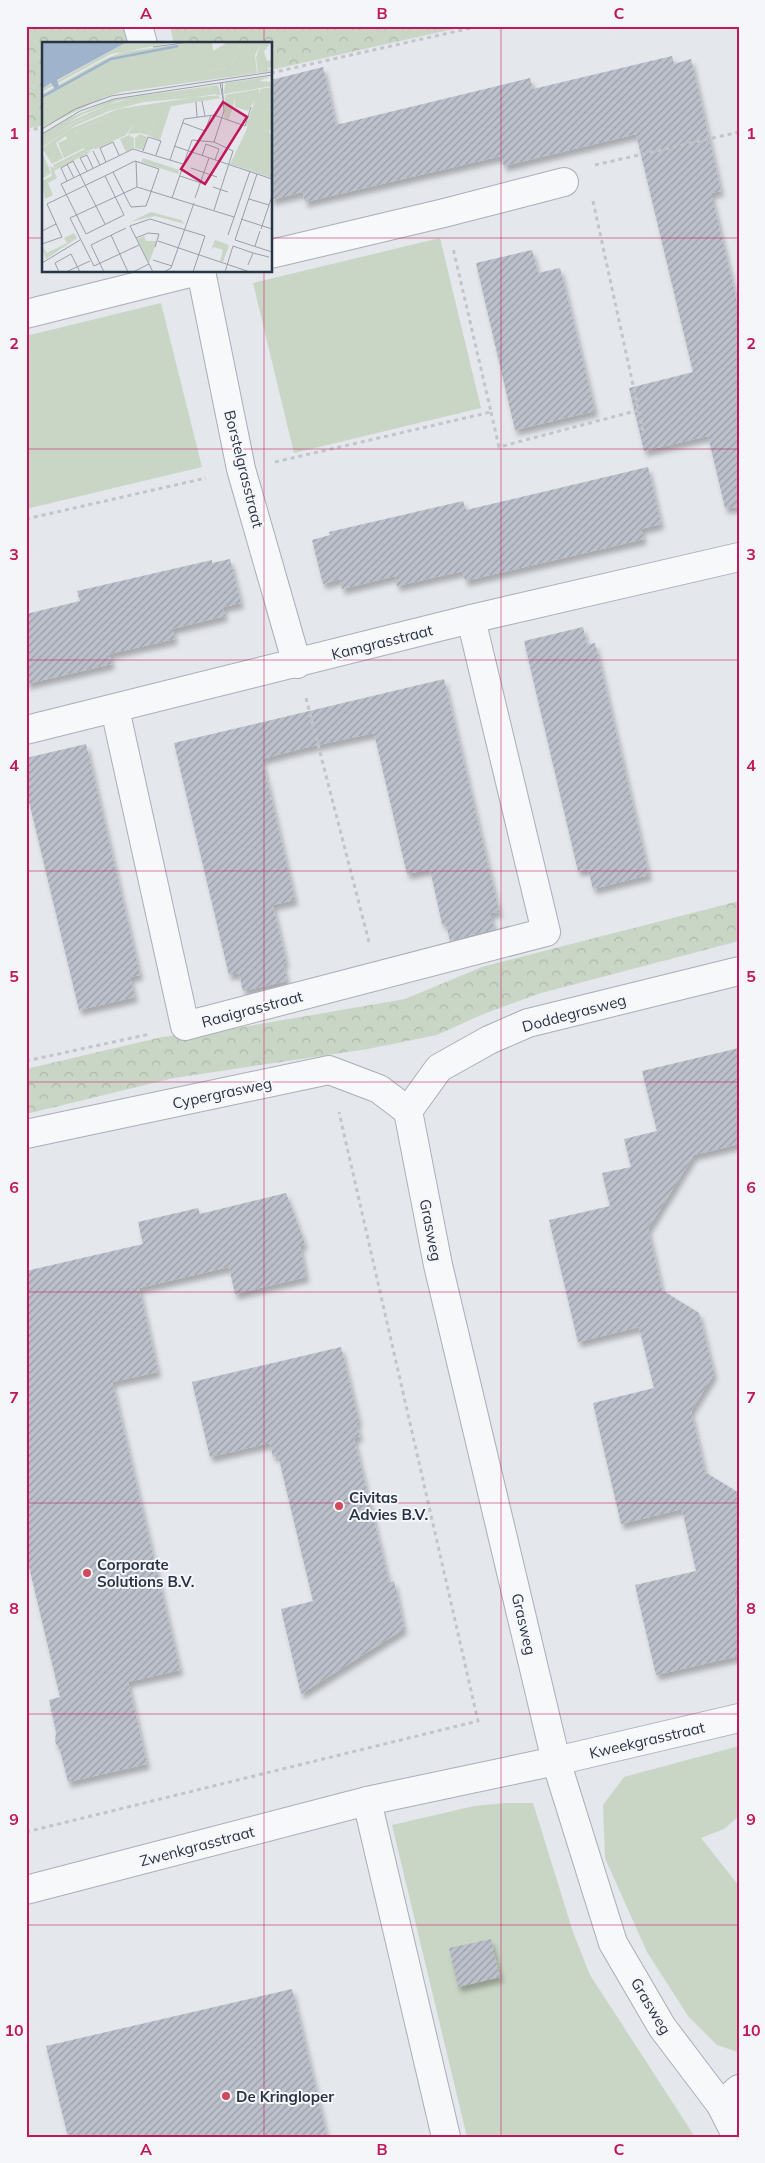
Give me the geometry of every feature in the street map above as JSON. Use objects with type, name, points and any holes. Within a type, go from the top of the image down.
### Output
[{"type":"street","points":[[138,26],[142,42]]},
{"type":"street","points":[[272,254],[564,182]]},
{"type":"street","name":"Borstelgrasstraat","points":[[26,314],[196,272]]},
{"type":"street","name":"Borstelgrasstraat","points":[[200,272],[241,470],[296,664]]},
{"type":"street","name":"Kamgrasstraat","points":[[26,730],[471,619],[739,557]]},
{"type":"street","name":"Raaigrasstraat","points":[[115,709],[185,1026],[546,932],[471,619]]},
{"type":"street","name":"Doddegrasweg","points":[[408,1111],[439,1068],[489,1040],[528,1023],[739,971]]},
{"type":"street","points":[[329,1070],[380,1089],[408,1111]]},
{"type":"street","name":"Cypergrasweg","points":[[26,1134],[329,1070]]},
{"type":"street","name":"Grasweg","points":[[408,1111],[438,1265],[556,1761],[613,1943],[662,2027],[733,2104],[737,2137]]},
{"type":"street","name":"Kweekgrasstraat","points":[[556,1761],[739,1718]]},
{"type":"street","name":"Zwenkgrasstraat","points":[[26,1890],[367,1801],[556,1761]]},
{"type":"street","points":[[367,1801],[446,2137]]},
{"type":"path","points":[[272,73],[480,26]]},
{"type":"path","points":[[26,131],[42,127]]},
{"type":"path","points":[[564,182],[586,167],[739,132]]},
{"type":"path","points":[[592,196],[643,431]]},
{"type":"path","points":[[444,213],[499,447],[639,410]]},
{"type":"path","points":[[26,519],[491,412]]},
{"type":"path","points":[[296,664],[378,976]]},
{"type":"path","points":[[26,1061],[185,1026]]},
{"type":"path","points":[[26,1832],[478,1721],[329,1070]]},
{"type":"green space","points":[[26,26],[129,26],[133,42],[42,42],[42,125],[26,129]]},
{"type":"green space","points":[[170,26],[467,26],[272,70],[272,42],[174,42]]},
{"type":"green space","points":[[440,238],[481,408],[294,453],[253,283]]},
{"type":"green space","points":[[161,303],[202,467],[26,509],[26,336]]},
{"type":"green space","points":[[739,901],[739,941],[541,993],[481,1015],[437,1035],[368,1049],[174,1078],[26,1114],[26,1069],[162,1037],[243,1027],[405,999],[482,967]]},
{"type":"green space","points":[[739,1746],[739,1816],[724,1829],[701,1838],[739,1886],[738,2052],[717,2045],[688,2016],[647,1952],[605,1858],[603,1805],[624,1777]]},
{"type":"green space","points":[[533,1803],[573,1932],[590,1975],[695,2137],[467,2137],[392,1825],[474,1806]]},
{"type":"building","points":[[672,56],[674,64],[691,59],[721,191],[711,193],[739,310],[739,507],[725,508],[708,436],[644,451],[629,388],[693,372],[636,134],[504,166],[501,156],[305,202],[303,192],[272,200],[272,80],[323,67],[336,125],[530,78],[533,89]]},
{"type":"building","points":[[532,250],[538,273],[560,268],[595,411],[515,430],[476,263]]},
{"type":"building","points":[[648,467],[661,524],[641,529],[644,539],[465,581],[463,571],[397,586],[395,576],[342,589],[340,579],[323,584],[312,540],[330,535],[329,532],[463,501],[466,510]]},
{"type":"building","points":[[230,559],[241,603],[223,607],[225,616],[172,629],[175,639],[109,654],[112,664],[26,684],[26,614],[80,601],[77,591],[212,560],[212,563]]},
{"type":"building","points":[[583,627],[587,645],[595,643],[649,875],[593,889],[588,869],[578,871],[524,641]]},
{"type":"building","points":[[444,679],[499,912],[490,913],[494,929],[450,941],[446,924],[442,924],[430,869],[407,874],[374,733],[304,748],[262,759],[295,900],[273,905],[286,962],[283,963],[287,981],[243,991],[239,973],[229,975],[174,743]]},
{"type":"building","points":[[86,744],[140,975],[130,977],[135,997],[79,1010],[26,789],[26,758]]},
{"type":"building","points":[[739,1048],[739,1144],[694,1155],[648,1229],[662,1290],[699,1313],[714,1374],[691,1411],[705,1472],[739,1493],[739,1585],[734,1594],[739,1616],[739,1656],[656,1675],[635,1585],[696,1571],[682,1509],[621,1524],[593,1403],[654,1388],[639,1327],[578,1342],[549,1220],[610,1206],[602,1173],[631,1167],[624,1139],[657,1131],[642,1071]]},
{"type":"building","points":[[286,1193],[305,1244],[300,1245],[306,1277],[235,1294],[229,1267],[139,1288],[158,1372],[112,1382],[180,1670],[128,1682],[147,1764],[68,1782],[60,1750],[55,1742],[56,1732],[49,1700],[60,1697],[26,1554],[26,1271],[143,1244],[138,1222],[198,1208],[200,1214]]},
{"type":"building","points":[[341,1347],[359,1422],[356,1423],[360,1436],[354,1438],[389,1583],[394,1581],[404,1629],[301,1694],[281,1609],[313,1601],[278,1455],[273,1457],[270,1443],[210,1457],[192,1382]]},
{"type":"building","points":[[491,1939],[500,1977],[458,1987],[449,1948]]},
{"type":"building","points":[[292,1989],[327,2137],[68,2137],[46,2046]]},
{"type":"place","name":"Civitas Advies B.V.","points":[[339,1506]]},
{"type":"place","name":"Corporate Solutions B.V.","points":[[87,1573]]},
{"type":"place","name":"De Kringloper","points":[[226,2096]]}]
